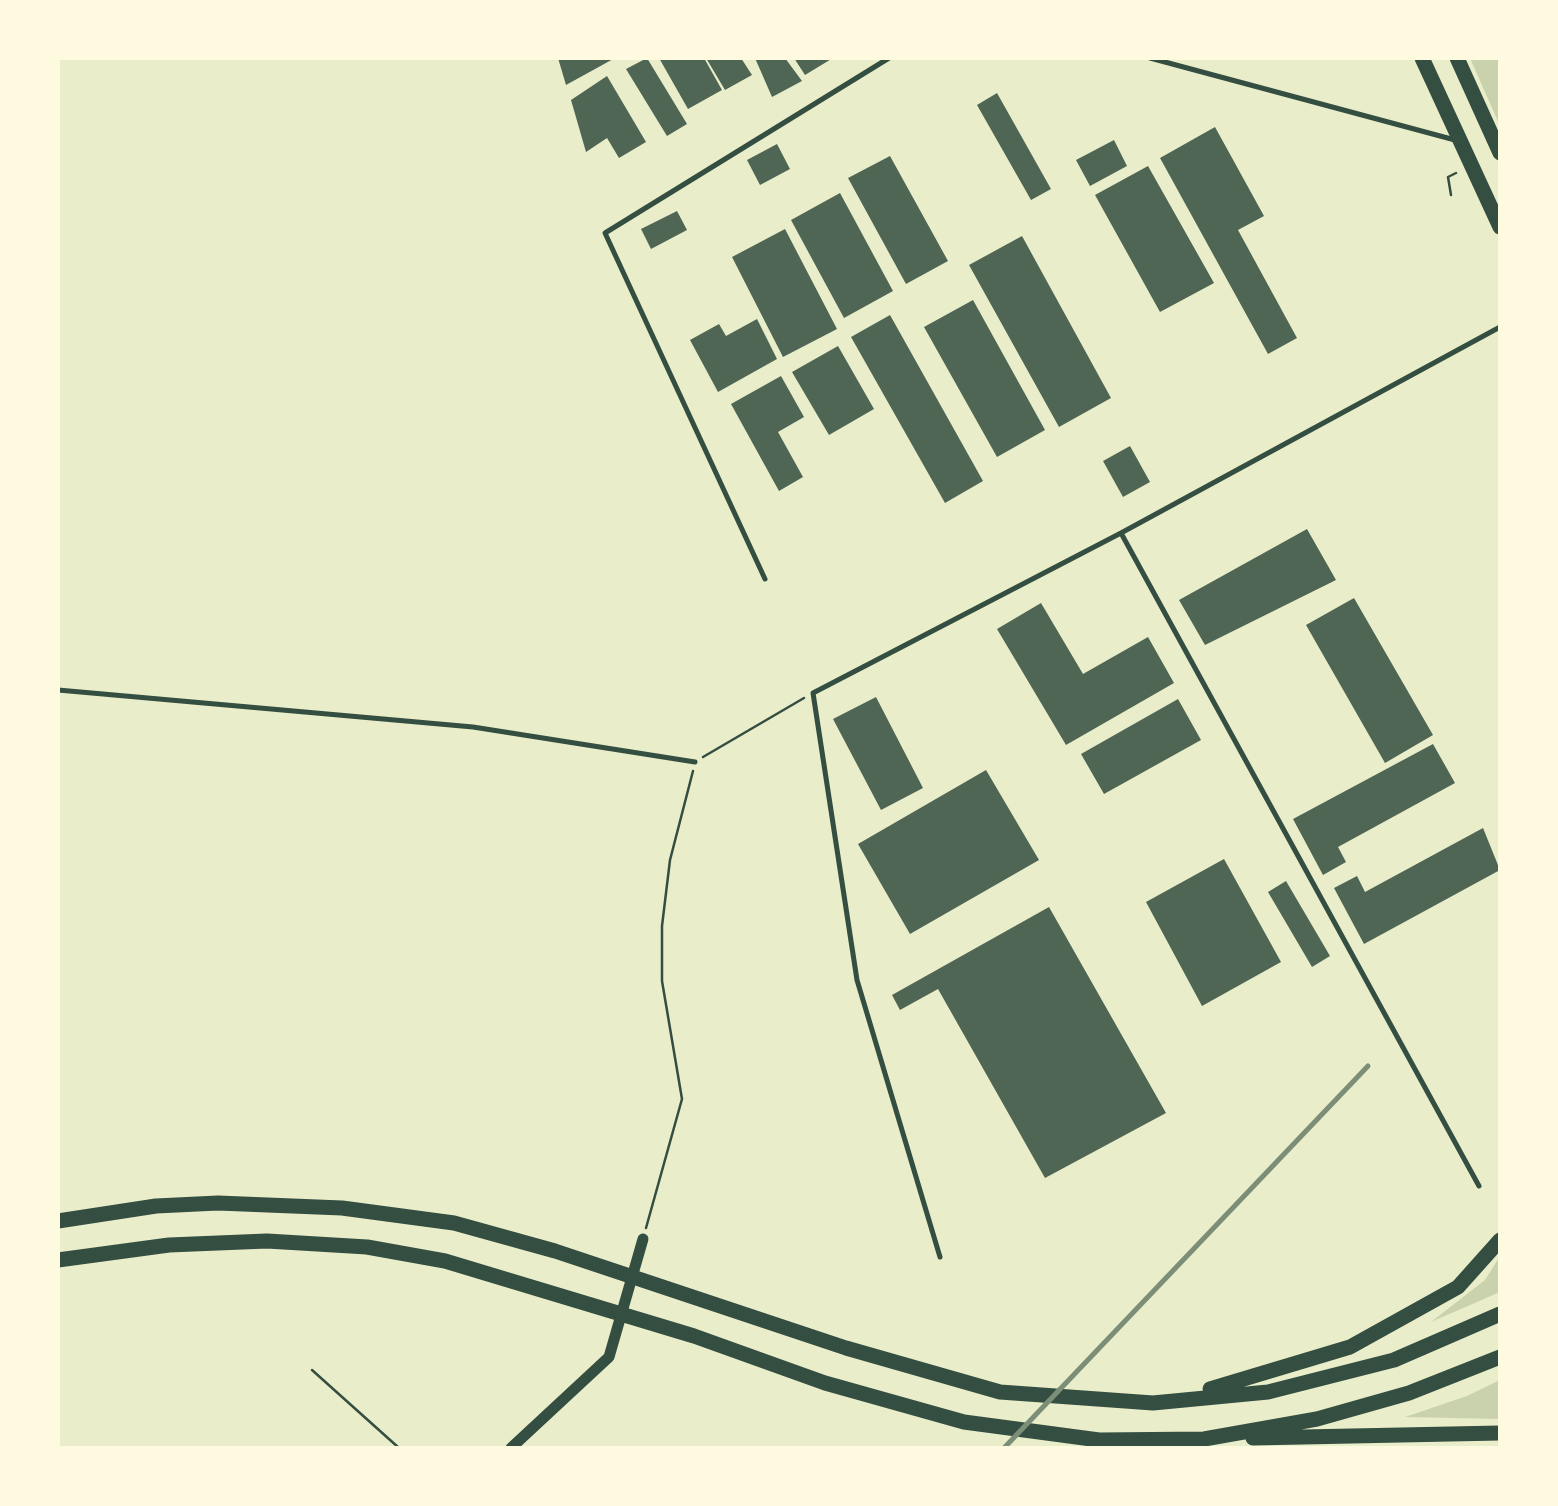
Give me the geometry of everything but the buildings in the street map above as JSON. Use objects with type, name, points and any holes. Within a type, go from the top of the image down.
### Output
[{"type":"highway","points":[[1422,58],[1500,227]]},
{"type":"highway","points":[[1458,58],[1500,153]]},
{"type":"highway","points":[[58,1222],[156,1206],[218,1202],[342,1208],[454,1223],[555,1251],[846,1348],[1000,1392],[1153,1403],[1268,1392],[1394,1360],[1500,1314]]},
{"type":"highway","points":[[1153,1403],[1266,1376],[1350,1348],[1458,1287],[1500,1240]]},
{"type":"highway","points":[[58,1260],[169,1245],[267,1241],[366,1247],[425,1257],[694,1336],[824,1383],[964,1422],[1099,1440],[1500,1433]]},
{"type":"highway","points":[[1204,1439],[1316,1420],[1409,1393],[1500,1358]]},
{"type":"street","points":[[511,1448],[609,1356],[643,1239]]},
{"type":"lane","points":[[766,579],[605,233],[890,58]]},
{"type":"lane","points":[[1150,58],[1463,142]]},
{"type":"lane","points":[[940,1257],[857,980],[813,693],[1121,534],[1500,327]]},
{"type":"lane","points":[[1121,534],[1479,1186]]},
{"type":"lane","points":[[58,690],[473,727],[696,762]]},
{"type":"path","points":[[643,1239],[682,1098],[662,981],[662,926],[670,860],[696,762],[813,693]]},
{"type":"path","points":[[312,1370],[399,1448]]},
{"type":"green space","points":[[1470,58],[1498,58],[1500,126]]},
{"type":"green space","points":[[1500,1256],[1500,1292],[1431,1322],[1485,1280]]},
{"type":"green space","points":[[1500,1380],[1500,1419],[1405,1417],[1467,1396]]},
{"type":"railway","points":[[1004,1448],[1368,1066]]}]
